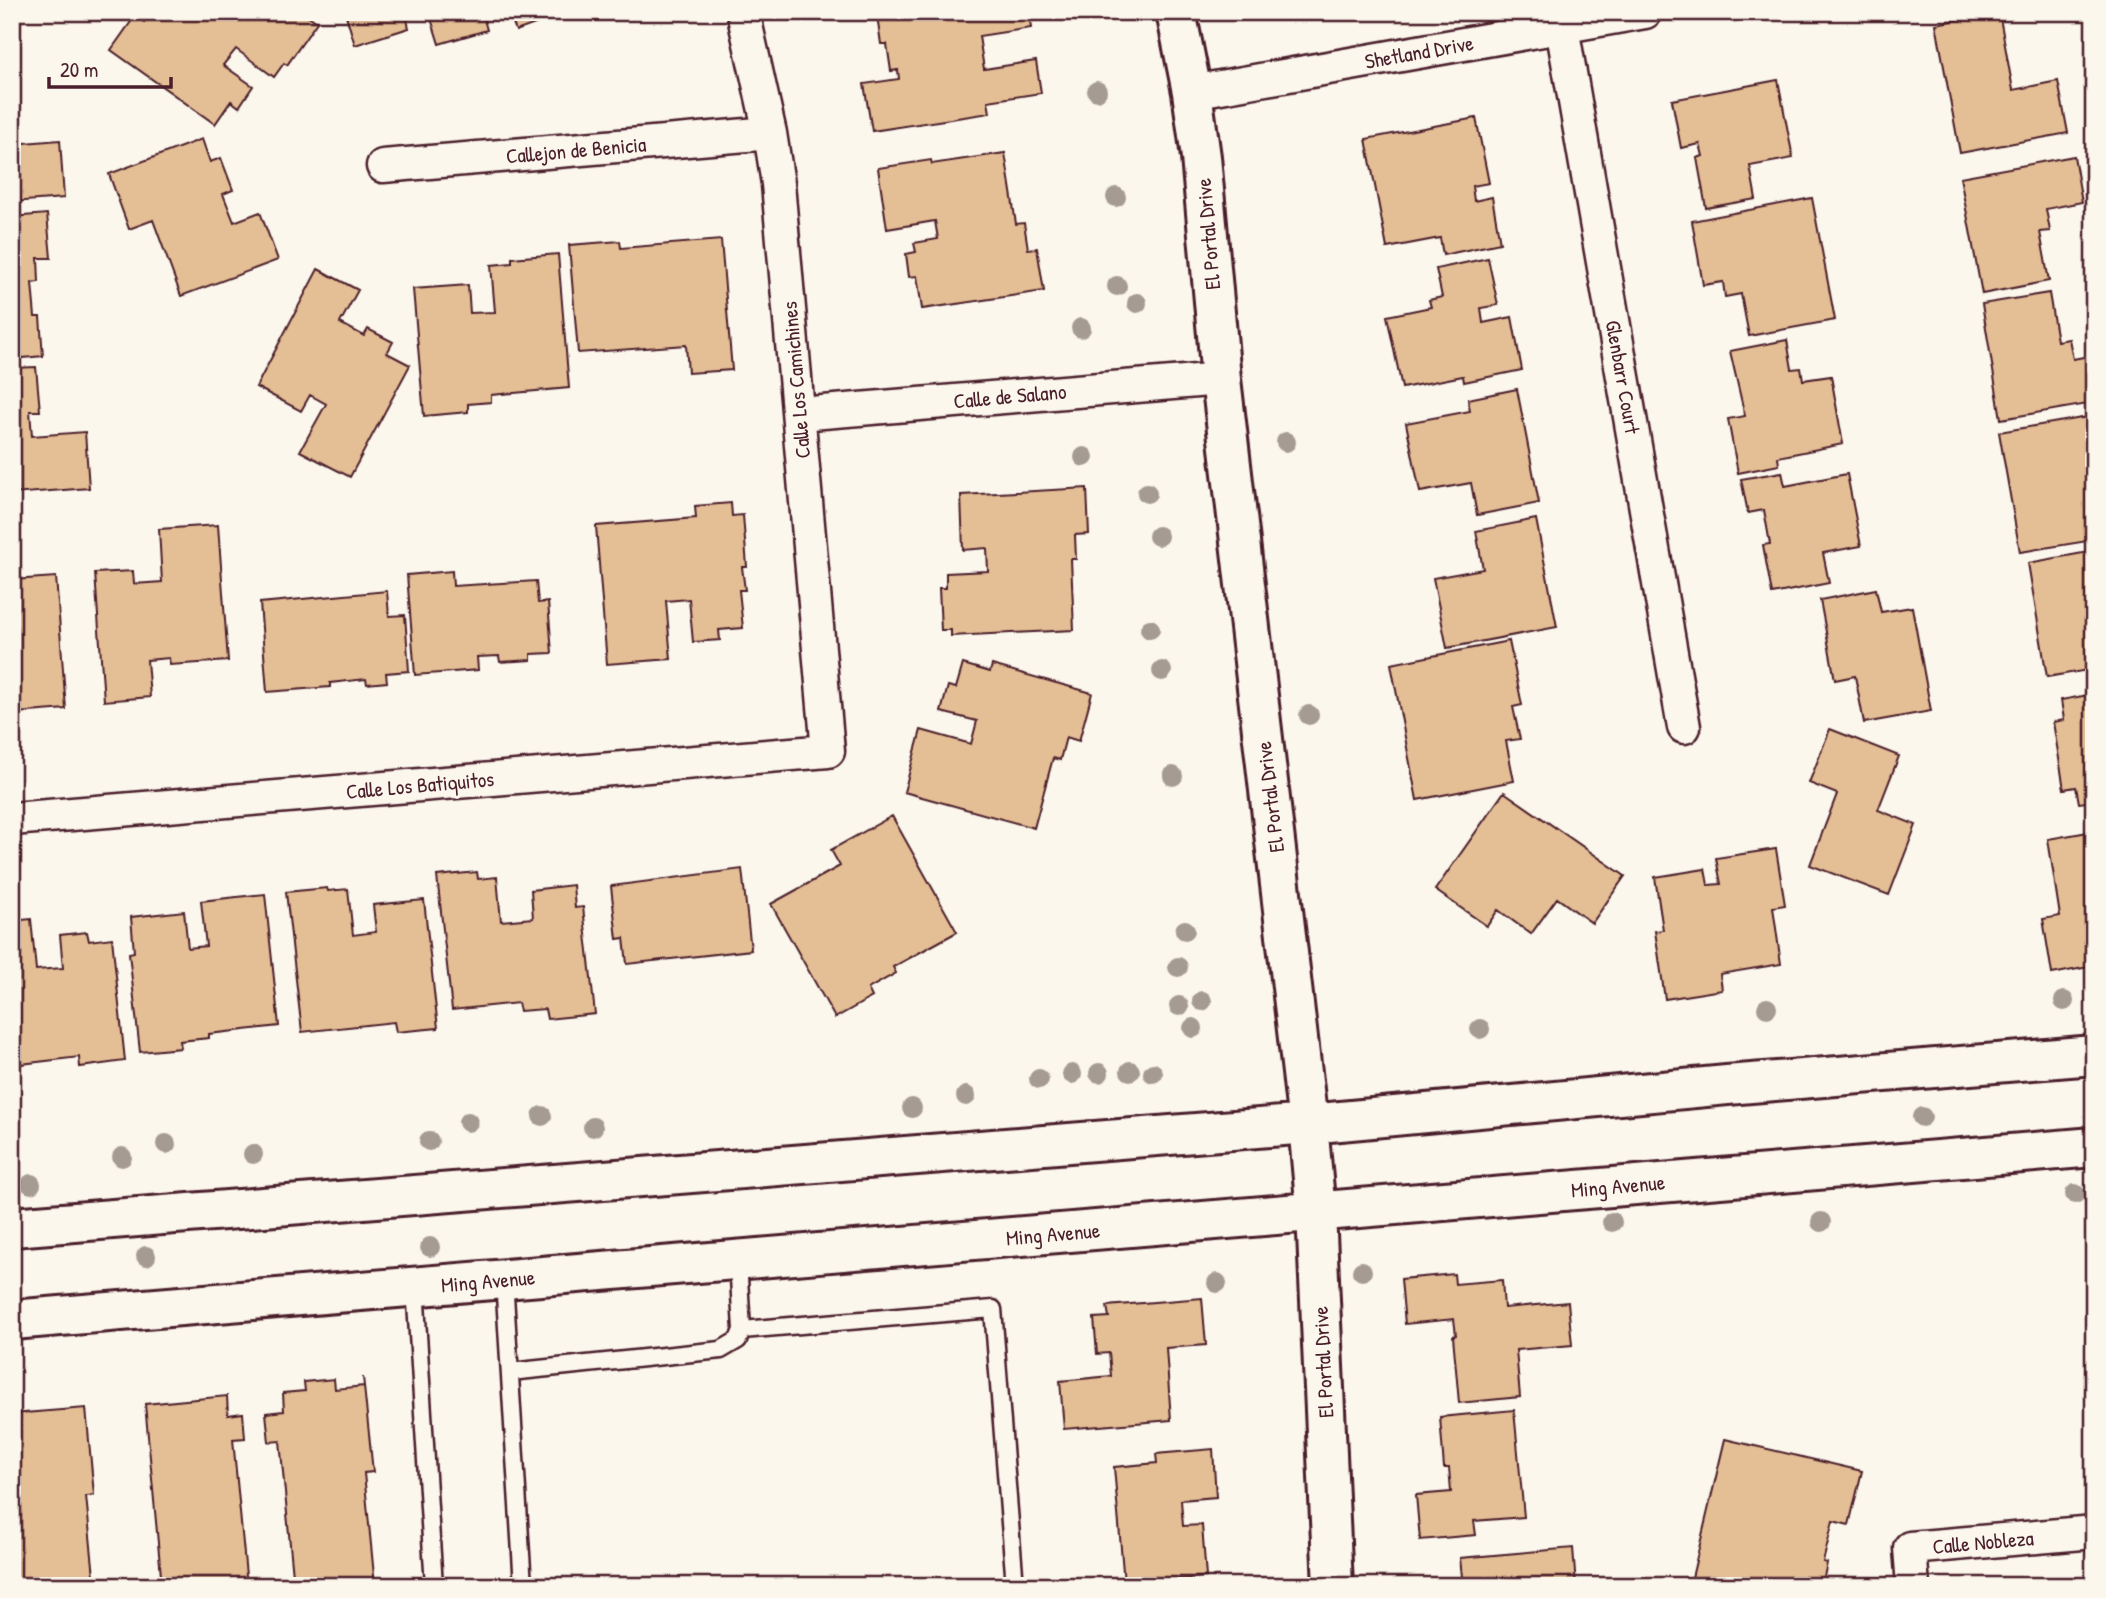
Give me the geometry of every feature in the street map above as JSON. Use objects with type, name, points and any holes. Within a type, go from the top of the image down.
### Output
[{"type":"main road","name":"El Portal Drive","points":[[1176,12],[1192,92],[1201,157],[1221,379],[1308,1124],[1316,1212],[1333,1586]]},
{"type":"main road","points":[[12,1227],[1308,1124],[2094,1055]]},
{"type":"main road","name":"Ming Avenue","points":[[12,1320],[2094,1147]]},
{"type":"street","name":"Calle Los Camichines","points":[[743,12],[770,133],[778,184],[828,751]]},
{"type":"street","name":"Shetland Drive","points":[[1192,92],[1645,12]]},
{"type":"street","name":"Glenbarr Court","points":[[1562,27],[1684,727]]},
{"type":"street","name":"Callejon de Benicia","points":[[383,166],[770,133]]},
{"type":"street","name":"Calle de Salano","points":[[799,414],[1221,379]]},
{"type":"street","name":"Calle Los Batiquitos","points":[[12,819],[828,751]]},
{"type":"street","name":"Calle Nobleza","points":[[1913,1586],[1910,1548],[2094,1532]]},
{"type":"lane","points":[[510,1372],[721,1350],[738,1340],[742,1330],[738,1260]]},
{"type":"lane","points":[[505,1279],[523,1586]]},
{"type":"lane","points":[[415,1287],[434,1586]]},
{"type":"lane","points":[[742,1330],[993,1309],[1015,1586]]},
{"type":"building","points":[[151,12],[303,12],[317,22],[287,65],[284,63],[274,77],[236,49],[223,65],[253,86],[239,107],[231,101],[215,124],[111,50],[135,16],[144,22]]},
{"type":"building","points":[[345,12],[428,12],[407,19],[409,28],[355,45]]},
{"type":"building","points":[[429,12],[482,12],[487,30],[439,44]]},
{"type":"building","points":[[509,12],[568,12],[516,31]]},
{"type":"building","points":[[889,12],[1029,12],[1031,28],[979,36],[984,69],[1036,61],[1041,93],[988,101],[990,113],[872,131],[864,84],[899,79],[898,70],[891,71],[887,44],[881,44],[877,16]]},
{"type":"building","points":[[1999,12],[2013,90],[2058,81],[2068,133],[1960,153],[1936,24]]},
{"type":"building","points":[[1778,80],[1793,158],[1750,166],[1756,199],[1706,208],[1697,158],[1703,156],[1700,144],[1681,148],[1672,100]]},
{"type":"building","points":[[1476,118],[1489,183],[1472,186],[1474,201],[1492,197],[1500,243],[1443,255],[1440,238],[1387,248],[1366,139]]},
{"type":"building","points":[[202,139],[210,162],[221,158],[233,190],[223,194],[234,222],[260,212],[278,260],[181,296],[153,220],[129,229],[109,174]]},
{"type":"building","points":[[60,140],[64,198],[12,202],[12,144]]},
{"type":"building","points":[[1005,153],[1016,224],[1024,223],[1028,249],[1037,248],[1044,291],[922,309],[917,276],[909,277],[906,254],[916,252],[914,243],[938,239],[935,221],[887,229],[878,168],[931,160],[932,164]]},
{"type":"building","points":[[2074,156],[2082,202],[2046,209],[2050,231],[2040,232],[2049,281],[1982,294],[1960,177]]},
{"type":"building","points":[[1812,198],[1835,320],[1749,336],[1741,294],[1725,297],[1723,282],[1703,285],[1692,221]]},
{"type":"building","points":[[47,214],[51,258],[38,258],[39,282],[32,283],[35,317],[40,317],[43,356],[12,359],[12,217]]},
{"type":"building","points":[[721,240],[732,370],[688,373],[686,345],[578,353],[569,245],[620,241],[621,248]]},
{"type":"building","points":[[558,254],[569,388],[491,395],[491,402],[468,404],[468,412],[424,416],[413,289],[468,285],[470,313],[495,312],[491,265],[512,263],[512,258]]},
{"type":"building","points":[[1488,258],[1498,305],[1481,308],[1483,323],[1512,317],[1522,370],[1464,382],[1463,376],[1402,388],[1387,316],[1431,307],[1429,300],[1442,297],[1436,269]]},
{"type":"building","points":[[318,269],[358,290],[340,323],[364,336],[368,329],[393,342],[387,353],[410,365],[350,477],[300,451],[326,404],[310,395],[301,411],[256,387]]},
{"type":"building","points":[[2049,293],[2057,341],[2069,339],[2073,359],[2094,355],[2094,403],[2001,419],[1982,304]]},
{"type":"building","points":[[1787,340],[1792,369],[1801,368],[1803,380],[1831,376],[1843,444],[1778,457],[1779,465],[1738,473],[1728,419],[1745,416],[1730,351]]},
{"type":"building","points":[[36,367],[40,411],[30,411],[32,436],[85,432],[89,488],[12,494],[12,368]]},
{"type":"building","points":[[1517,389],[1539,503],[1477,515],[1471,483],[1420,492],[1406,423],[1470,411],[1468,399]]},
{"type":"building","points":[[2094,416],[2094,495],[2091,496],[2094,540],[2020,552],[1999,432]]},
{"type":"building","points":[[1782,472],[1785,486],[1847,474],[1861,546],[1823,553],[1829,583],[1772,594],[1763,545],[1770,544],[1764,510],[1748,513],[1741,479]]},
{"type":"building","points":[[1087,488],[1089,534],[1075,535],[1076,559],[1071,559],[1074,630],[951,636],[951,630],[941,630],[939,588],[946,588],[946,573],[988,571],[987,548],[963,550],[961,495]]},
{"type":"building","points":[[731,503],[732,516],[743,515],[747,567],[742,567],[745,590],[739,590],[743,628],[719,630],[720,640],[693,642],[689,599],[666,601],[671,659],[607,664],[596,526],[696,518],[695,506]]},
{"type":"building","points":[[1536,519],[1557,627],[1447,648],[1433,578],[1483,569],[1476,531]]},
{"type":"building","points":[[218,525],[228,661],[170,665],[169,658],[147,660],[150,697],[104,701],[95,573],[133,571],[134,584],[162,582],[159,529]]},
{"type":"building","points":[[2094,551],[2094,669],[2047,677],[2028,563]]},
{"type":"building","points":[[452,571],[453,586],[536,581],[538,603],[548,602],[552,653],[531,654],[531,660],[500,662],[499,656],[477,657],[478,670],[415,675],[407,575]]},
{"type":"building","points":[[56,577],[66,709],[17,713],[17,704],[12,705],[12,580]]},
{"type":"building","points":[[1876,589],[1881,612],[1912,607],[1931,711],[1864,723],[1855,676],[1835,680],[1820,600]]},
{"type":"building","points":[[387,591],[389,616],[405,615],[409,671],[386,673],[387,682],[367,684],[366,679],[330,683],[330,687],[267,692],[260,603]]},
{"type":"building","points":[[1509,641],[1522,705],[1513,707],[1520,739],[1506,741],[1514,781],[1417,800],[1391,664]]},
{"type":"building","points":[[963,664],[990,672],[992,665],[1092,693],[1079,741],[1066,737],[1060,760],[1053,758],[1034,828],[904,792],[921,730],[971,744],[977,721],[941,712],[948,686],[956,688]]},
{"type":"building","points":[[2094,694],[2094,801],[2079,803],[2076,787],[2064,789],[2053,722],[2064,720],[2061,700]]},
{"type":"building","points":[[1830,729],[1899,756],[1878,810],[1916,825],[1889,895],[1810,865],[1837,794],[1809,783]]},
{"type":"building","points":[[1504,792],[1625,876],[1592,923],[1557,898],[1531,934],[1498,910],[1487,926],[1435,890]]},
{"type":"building","points":[[892,816],[957,932],[893,967],[896,973],[868,989],[872,997],[835,1018],[771,904],[840,866],[831,850]]},
{"type":"building","points":[[2094,831],[2094,966],[2052,974],[2043,919],[2060,916],[2048,839]]},
{"type":"building","points":[[1776,849],[1785,905],[1773,907],[1781,964],[1720,974],[1722,990],[1665,999],[1655,931],[1663,930],[1655,877],[1705,869],[1708,885],[1721,884],[1716,858]]},
{"type":"building","points":[[742,869],[751,950],[627,964],[624,938],[617,939],[611,886]]},
{"type":"building","points":[[477,872],[478,879],[497,877],[501,921],[533,918],[531,890],[573,885],[575,908],[583,907],[595,1014],[547,1019],[545,1009],[520,1011],[518,1003],[452,1010],[437,876]]},
{"type":"building","points":[[327,888],[328,891],[348,889],[353,935],[376,932],[373,905],[424,900],[438,1028],[396,1032],[394,1022],[302,1032],[286,892]]},
{"type":"building","points":[[265,894],[279,1026],[209,1034],[209,1038],[180,1041],[181,1048],[140,1052],[129,953],[134,952],[131,917],[184,911],[188,948],[206,946],[201,901]]},
{"type":"building","points":[[31,919],[36,970],[63,968],[60,935],[87,932],[89,941],[112,938],[125,1061],[80,1067],[79,1057],[12,1065],[12,921]]},
{"type":"building","points":[[1454,1274],[1455,1284],[1502,1280],[1504,1308],[1568,1302],[1572,1345],[1516,1350],[1520,1397],[1459,1403],[1454,1319],[1405,1324],[1401,1279]]},
{"type":"building","points":[[1202,1298],[1206,1345],[1166,1348],[1171,1420],[1064,1429],[1060,1381],[1111,1376],[1109,1353],[1097,1354],[1094,1318],[1109,1317],[1107,1306]]},
{"type":"building","points":[[334,1379],[335,1389],[364,1386],[373,1472],[364,1473],[375,1586],[294,1586],[280,1441],[269,1442],[266,1413],[284,1411],[283,1393],[305,1391],[304,1382]]},
{"type":"building","points":[[227,1396],[228,1415],[243,1413],[245,1438],[233,1439],[247,1586],[162,1586],[145,1404]]},
{"type":"building","points":[[86,1408],[94,1495],[86,1496],[95,1586],[12,1586],[12,1414]]},
{"type":"building","points":[[1514,1410],[1524,1517],[1474,1521],[1476,1535],[1420,1540],[1416,1495],[1451,1492],[1449,1468],[1444,1468],[1440,1417]]},
{"type":"building","points":[[1725,1439],[1862,1471],[1849,1525],[1833,1521],[1823,1562],[1827,1563],[1822,1586],[1690,1586]]},
{"type":"building","points":[[1213,1449],[1216,1497],[1181,1500],[1183,1526],[1202,1525],[1206,1577],[1124,1583],[1114,1467],[1157,1463],[1156,1454]]},
{"type":"building","points":[[1573,1548],[1576,1586],[1463,1586],[1460,1558]]}]
